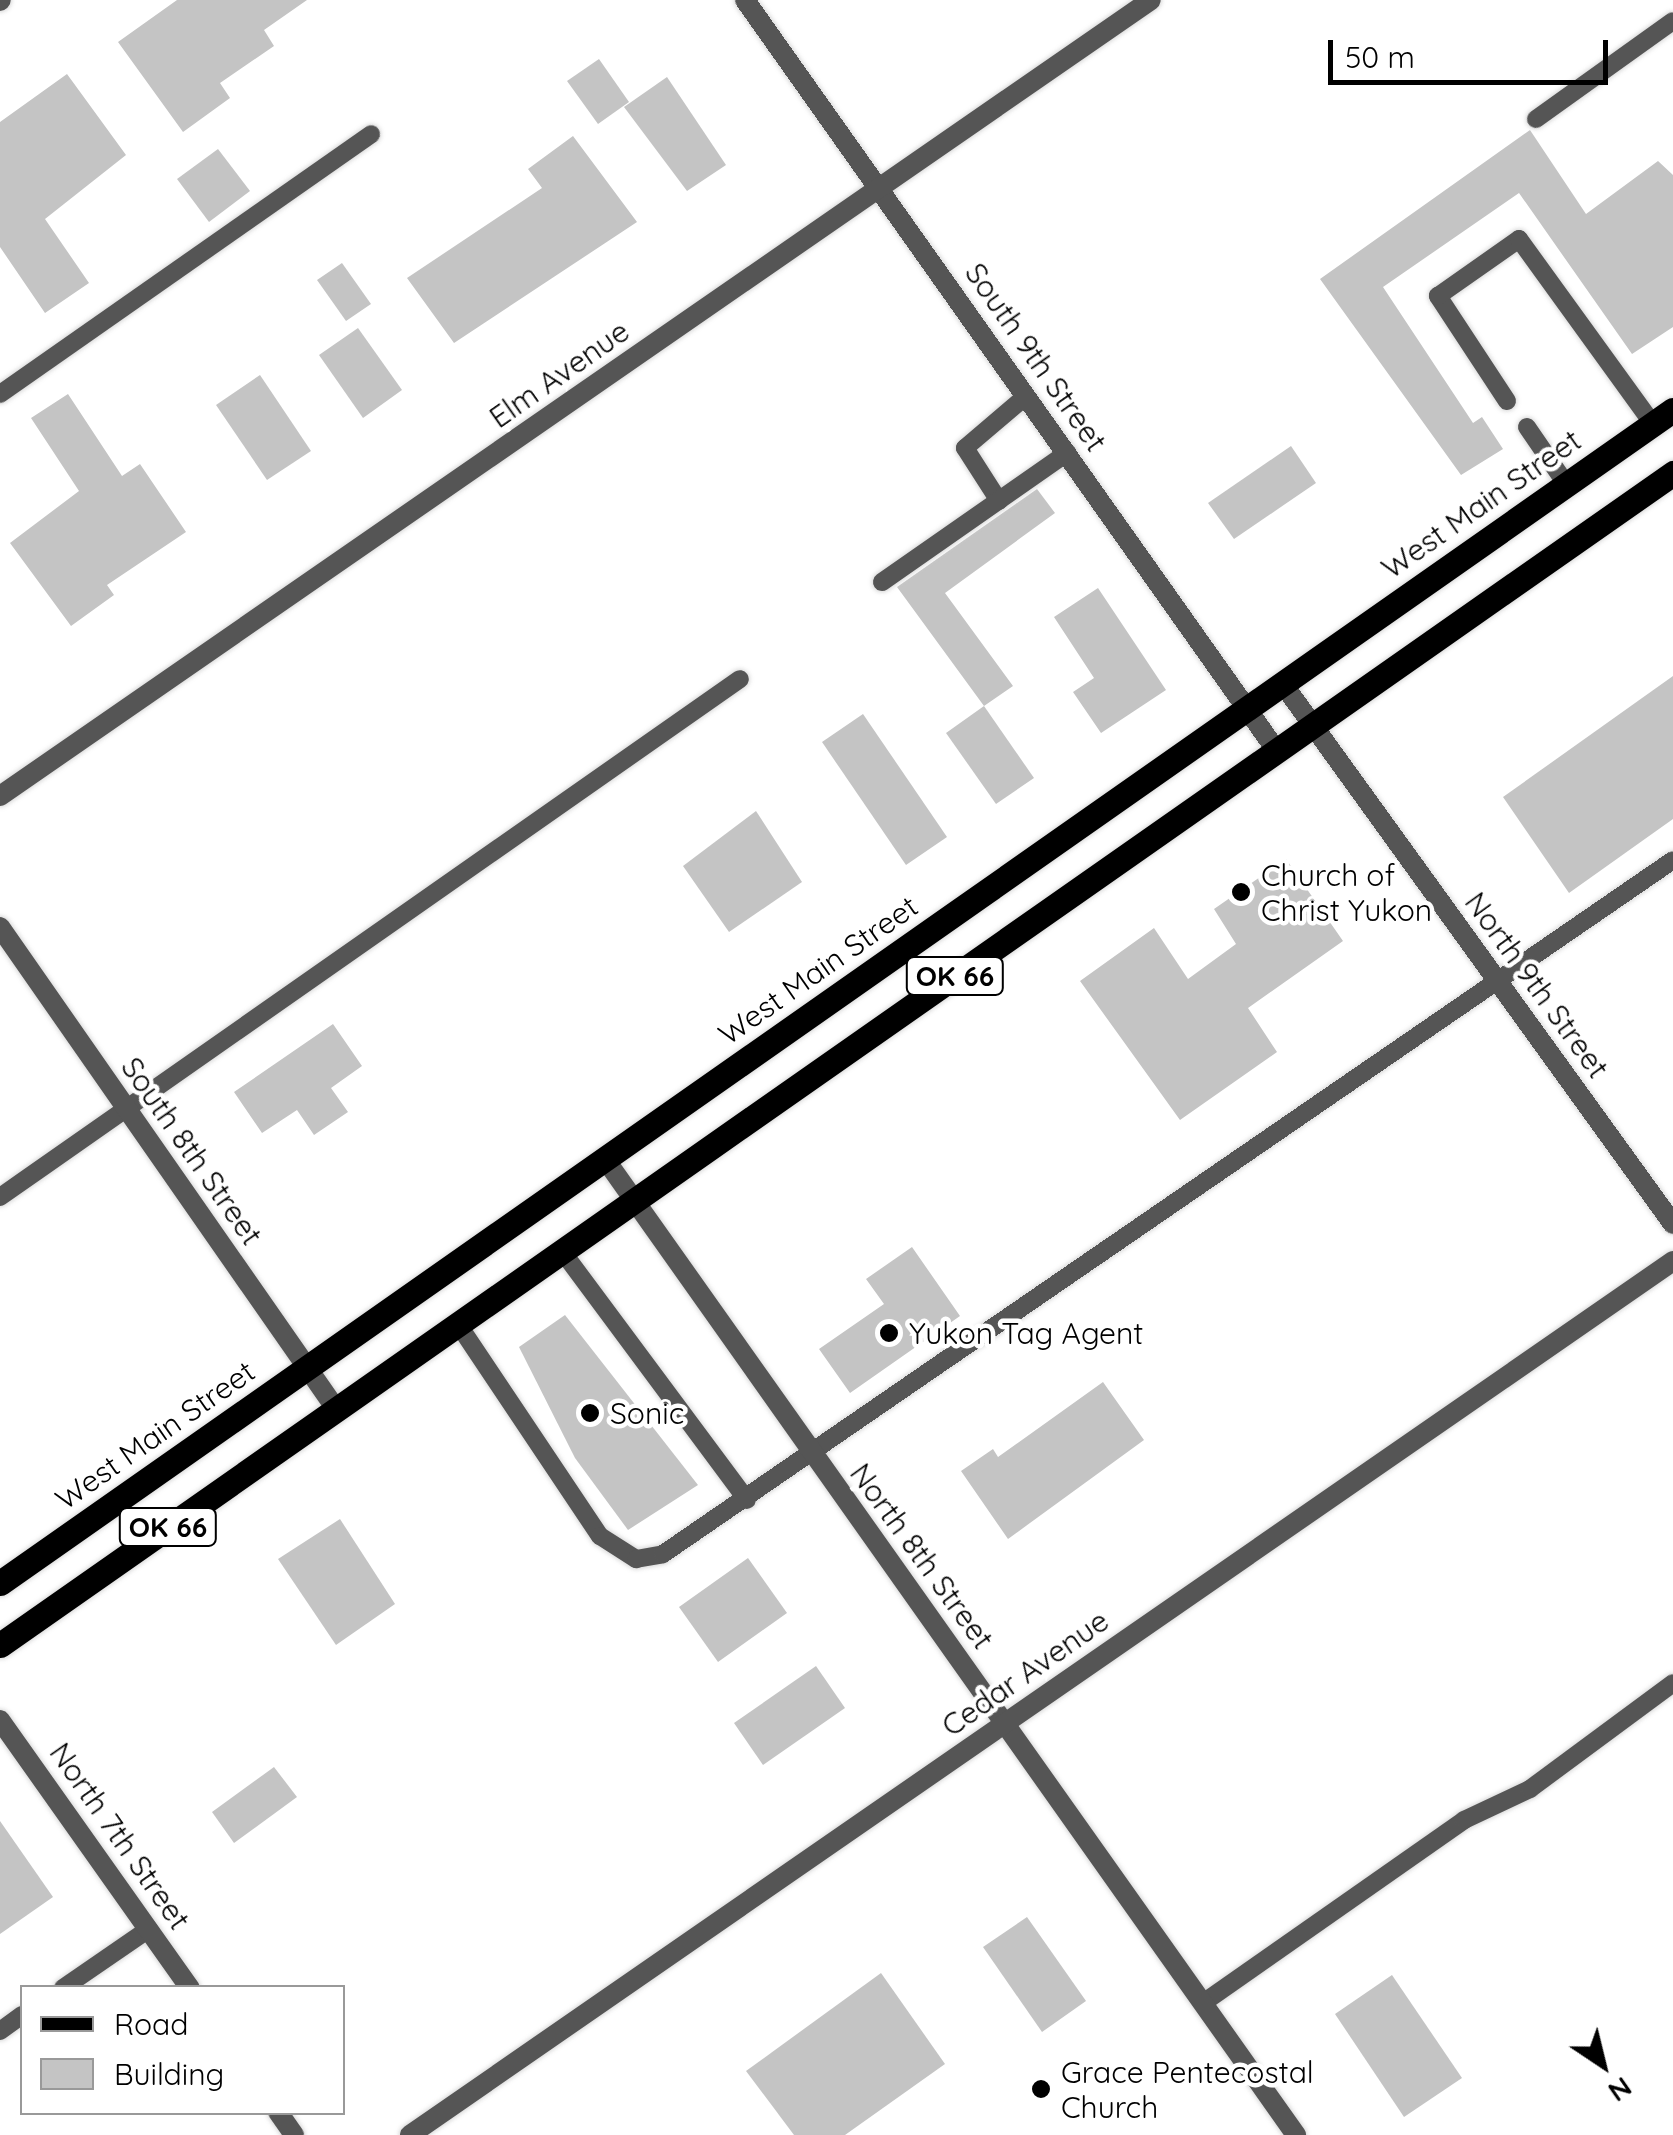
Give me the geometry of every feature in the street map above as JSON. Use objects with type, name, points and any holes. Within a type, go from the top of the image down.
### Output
[{"type":"main road","name":"West Main Street","points":[[0,1583],[1663,417]]},
{"type":"main road","name":"OK 66","points":[[0,1645],[1673,473]]},
{"type":"street","name":"South 9th Street","points":[[744,0],[1276,750]]},
{"type":"street","name":"Elm Avenue","points":[[0,796],[1152,0]]},
{"type":"street","name":"North 9th Street","points":[[1283,684],[1673,1224]]},
{"type":"street","name":"South 8th Street","points":[[0,927],[336,1409]]},
{"type":"street","name":"North 8th Street","points":[[605,1159],[1296,2135]]},
{"type":"street","name":"Cedar Avenue","points":[[410,2135],[1673,1261]]},
{"type":"street","name":"North 7th Street","points":[[0,1720],[188,1985]]},
{"type":"lane","points":[[1536,118],[1673,21]]},
{"type":"lane","points":[[0,394],[370,134]]},
{"type":"lane","points":[[1507,400],[1438,296],[1519,239],[1663,417]]},
{"type":"lane","points":[[998,501],[965,448],[1026,396]]},
{"type":"lane","points":[[1527,428],[1566,484]]},
{"type":"lane","points":[[882,582],[1067,453]]},
{"type":"lane","points":[[0,1198],[740,679]]},
{"type":"lane","points":[[458,1324],[600,1536],[636,1559],[663,1554],[814,1458],[1673,860]]},
{"type":"lane","points":[[562,1252],[747,1500]]},
{"type":"lane","points":[[1203,2003],[1464,1820],[1530,1790],[1673,1683]]},
{"type":"lane","points":[[68,1985],[149,1929]]},
{"type":"building","points":[[177,0],[307,0],[264,30],[274,46],[220,83],[230,98],[183,132],[118,42]]},
{"type":"building","points":[[599,59],[629,102],[598,124],[567,81]]},
{"type":"building","points":[[67,74],[126,155],[45,219],[89,283],[45,313],[0,247],[0,122]]},
{"type":"building","points":[[667,77],[726,165],[687,191],[624,107]]},
{"type":"building","points":[[1530,130],[1586,214],[1658,161],[1673,175],[1673,327],[1632,354],[1519,193],[1383,287],[1473,423],[1482,417],[1503,449],[1461,475],[1320,279]]},
{"type":"building","points":[[573,136],[637,222],[454,343],[407,278],[542,188],[528,169]]},
{"type":"building","points":[[218,149],[250,191],[209,222],[177,179]]},
{"type":"building","points":[[342,263],[371,304],[346,321],[317,280]]},
{"type":"building","points":[[358,328],[402,390],[363,418],[319,355]]},
{"type":"building","points":[[260,375],[311,451],[267,480],[216,405]]},
{"type":"building","points":[[68,394],[122,476],[140,464],[186,532],[107,585],[114,595],[71,626],[10,543],[79,491],[31,418]]},
{"type":"building","points":[[1291,446],[1316,483],[1234,539],[1208,503]]},
{"type":"building","points":[[1037,489],[1055,513],[945,593],[1013,686],[984,706],[897,587]]},
{"type":"building","points":[[1098,588],[1166,690],[1101,733],[1073,692],[1094,678],[1054,617]]},
{"type":"building","points":[[1673,676],[1673,819],[1569,893],[1503,797]]},
{"type":"building","points":[[984,706],[1034,778],[996,804],[946,733]]},
{"type":"building","points":[[863,714],[947,837],[906,865],[822,742]]},
{"type":"building","points":[[756,811],[802,882],[729,932],[683,866]]},
{"type":"building","points":[[1286,859],[1343,941],[1248,1008],[1277,1052],[1180,1120],[1080,981],[1154,928],[1188,979],[1236,944],[1214,909]]},
{"type":"building","points":[[333,1024],[362,1066],[331,1088],[348,1112],[314,1135],[297,1110],[262,1133],[234,1092]]},
{"type":"building","name":"Yukon Tag Agent","points":[[912,1247],[960,1316],[850,1393],[819,1349],[884,1304],[866,1279]]},
{"type":"building","points":[[565,1315],[698,1485],[628,1530],[575,1458],[519,1347]]},
{"type":"building","points":[[1103,1382],[1144,1440],[1008,1539],[961,1471],[993,1449],[998,1457]]},
{"type":"building","points":[[340,1519],[395,1604],[336,1645],[278,1559]]},
{"type":"building","points":[[748,1558],[787,1613],[718,1662],[679,1607]]},
{"type":"building","points":[[816,1666],[845,1708],[763,1765],[734,1723]]},
{"type":"building","points":[[274,1767],[297,1797],[234,1843],[212,1812]]},
{"type":"building","points":[[0,1821],[53,1897],[0,1934]]},
{"type":"building","points":[[1027,1917],[1086,2001],[1042,2032],[983,1947]]},
{"type":"building","points":[[881,1973],[945,2064],[845,2135],[794,2135],[746,2071]]},
{"type":"building","points":[[1392,1975],[1462,2078],[1404,2117],[1335,2014]]},
{"type":"place","name":"Church of Christ Yukon","points":[[1241,892]]},
{"type":"place","name":"Yukon Tag Agent","points":[[889,1333]]},
{"type":"place","name":"Sonic","points":[[590,1413]]},
{"type":"place","name":"Grace Pentecostal Church","points":[[1041,2089]]}]
